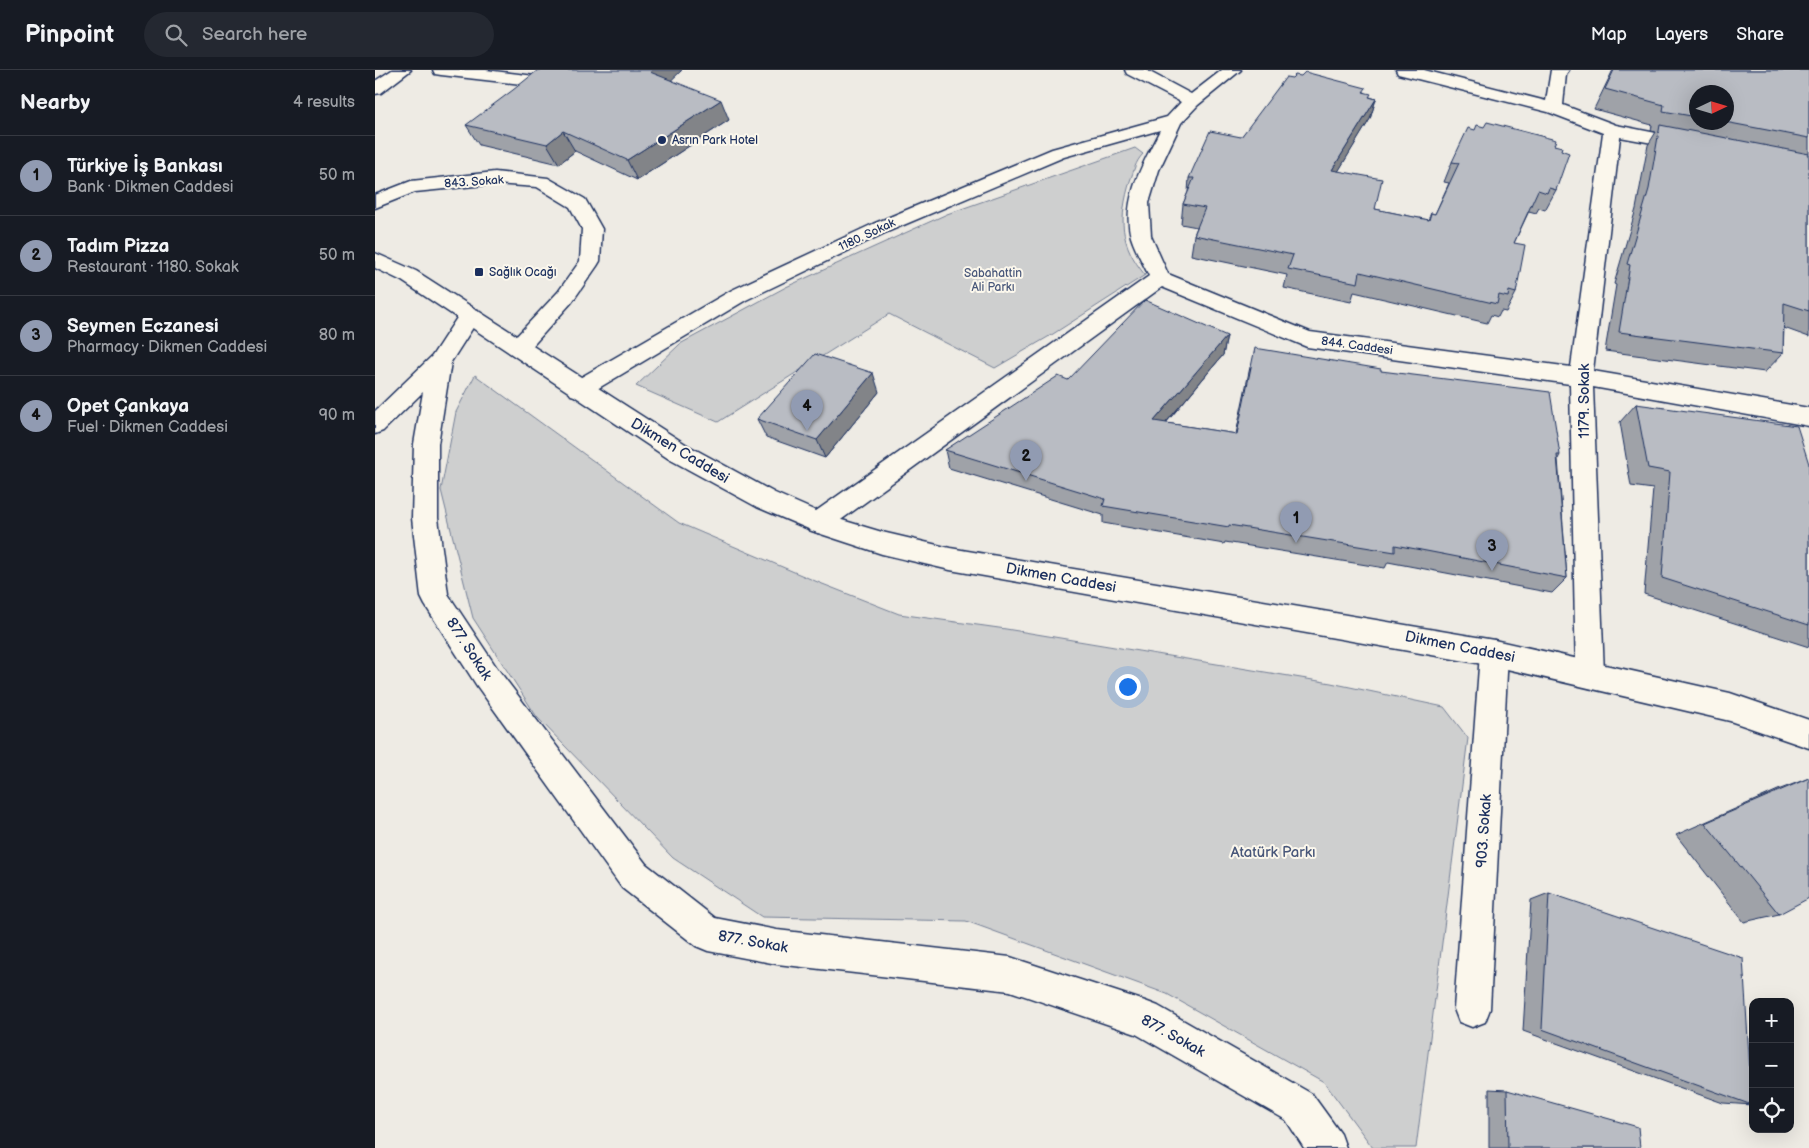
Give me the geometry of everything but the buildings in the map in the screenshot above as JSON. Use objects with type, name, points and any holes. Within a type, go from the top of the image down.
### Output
[{"type":"street","points":[[375,90],[403,70]]},
{"type":"street","points":[[441,70],[539,81],[551,70]]},
{"type":"street","points":[[1133,70],[1193,101]]},
{"type":"street","points":[[818,522],[1160,278],[1141,236],[1139,204],[1150,170],[1173,121],[1193,101],[1233,70]]},
{"type":"street","points":[[1404,70],[1554,108],[1612,130],[1708,149]]},
{"type":"street","points":[[1554,108],[1558,72],[1561,70]]},
{"type":"street","name":"1180. Sokak","points":[[579,389],[739,295],[880,228],[1057,153],[1173,121]]},
{"type":"street","name":"1179. Sokak","points":[[1590,675],[1581,377],[1612,130]]},
{"type":"street","name":"843. Sokak","points":[[375,202],[411,187],[495,178],[541,182],[578,203],[592,229],[590,261],[565,297],[519,347]]},
{"type":"street","name":"Dikmen Caddesi","points":[[375,260],[409,276],[678,452],[766,500],[818,522],[882,543],[950,559],[1494,653],[1731,707],[1809,734]]},
{"type":"street","name":"844. Caddesi","points":[[1160,278],[1307,339],[1581,377],[1809,416]]},
{"type":"street","points":[[375,425],[440,362],[470,315]]},
{"type":"street","name":"877. Sokak","points":[[440,362],[426,453],[425,518],[435,597],[487,678],[634,876],[708,934],[777,947],[1010,974],[1145,1019],[1299,1107],[1327,1148]]},
{"type":"street","name":"903. Sokak","points":[[1472,1009],[1494,653]]},
{"type":"green space","name":"Sabahattin Ali Parkı","points":[[1135,148],[1143,154],[1138,160],[1130,181],[1123,219],[1126,241],[1130,252],[1145,275],[1053,334],[995,368],[889,314],[718,422],[636,386],[680,344],[786,287],[947,214]]},
{"type":"green space","name":"Atatürk Parkı","points":[[475,375],[679,523],[820,583],[899,614],[1006,629],[1331,683],[1444,707],[1468,738],[1416,1148],[1373,1148],[1324,1082],[1167,994],[966,921],[762,917],[673,858],[537,717],[473,618],[441,490],[456,412]]},
{"type":"place","name":"Asrın Park Hotel","points":[[662,140]]},
{"type":"place","name":"Sağlık Ocağı","points":[[479,272]]},
{"type":"place","name":"Opet Çankaya","points":[[807,431]]},
{"type":"place","name":"Tadım Pizza","points":[[1026,481]]},
{"type":"place","name":"Türkiye İş Bankası","points":[[1296,543]]},
{"type":"place","name":"Seymen Eczanesi","points":[[1492,571]]}]
